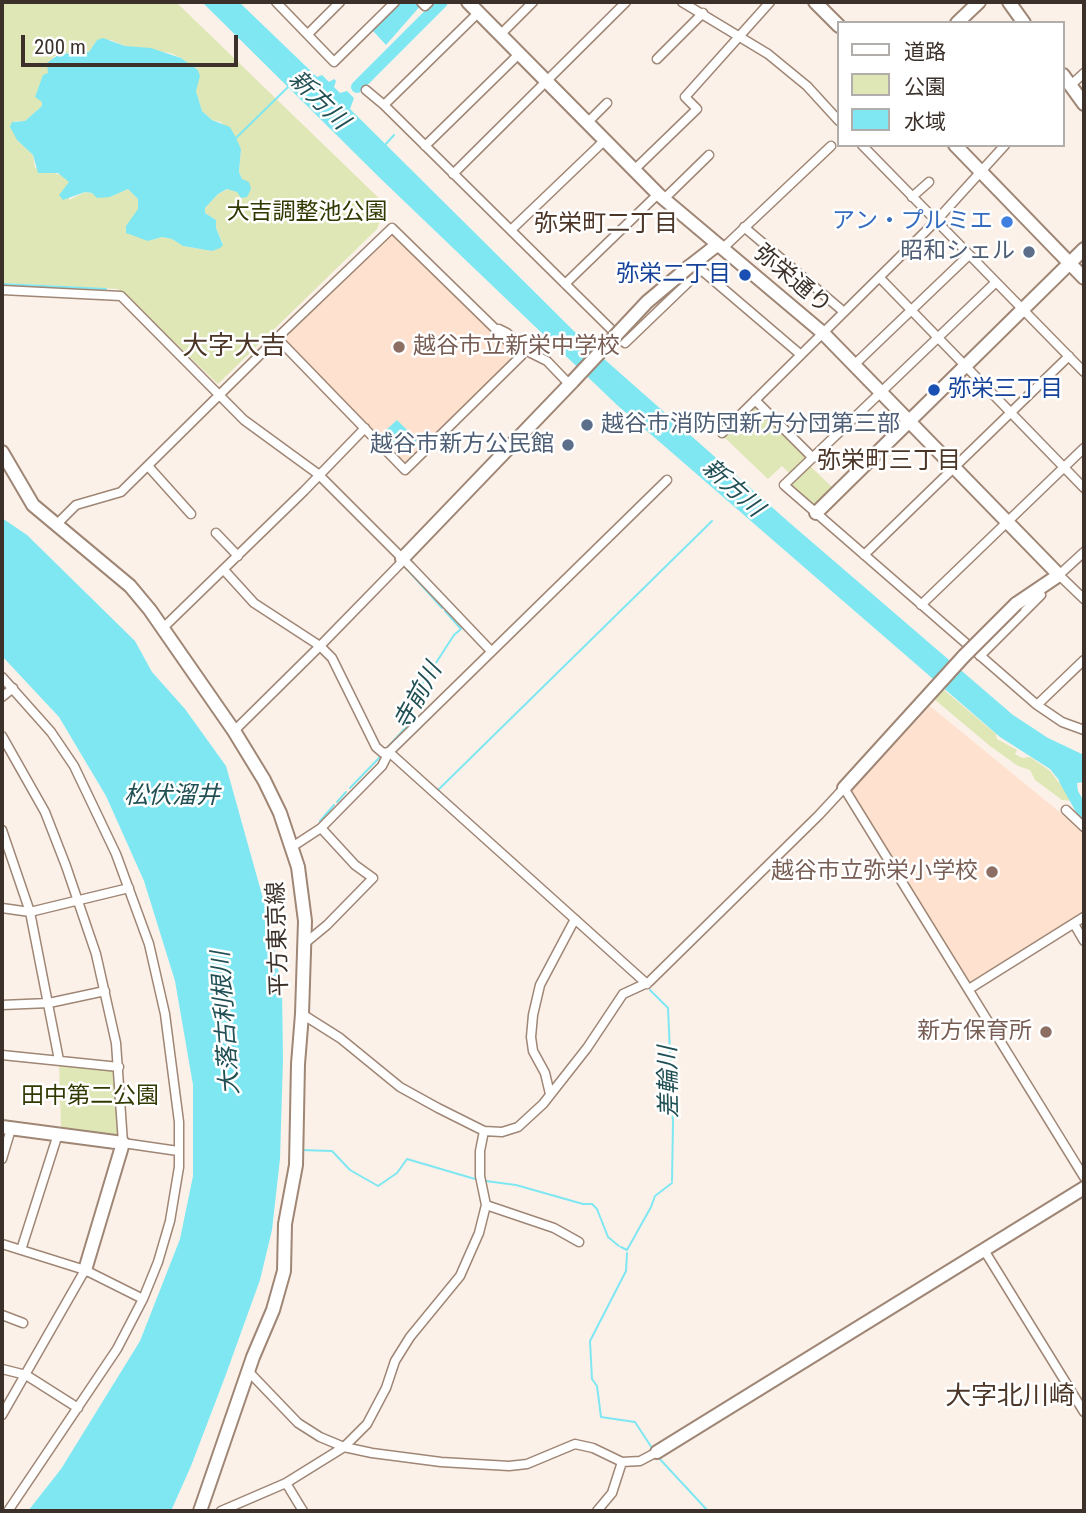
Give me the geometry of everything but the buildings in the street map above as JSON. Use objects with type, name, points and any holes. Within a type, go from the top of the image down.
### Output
[{"type":"street","points":[[308,34],[340,2]]},
{"type":"street","points":[[282,4],[334,62],[395,2]]},
{"type":"street","points":[[421,2],[425,6],[429,2]]},
{"type":"street","name":"弥栄通り","points":[[468,2],[661,196],[823,333],[1059,575]]},
{"type":"street","points":[[501,34],[533,2]]},
{"type":"street","points":[[453,174],[626,2]]},
{"type":"street","points":[[682,2],[768,54],[807,86],[838,120]]},
{"type":"street","points":[[634,170],[697,109],[685,97],[770,2]]},
{"type":"street","points":[[815,2],[838,25]]},
{"type":"street","points":[[959,21],[979,2]]},
{"type":"street","points":[[1009,2],[1023,21]]},
{"type":"street","points":[[384,105],[479,12]]},
{"type":"street","points":[[657,59],[704,13]]},
{"type":"street","points":[[425,146],[520,53]]},
{"type":"street","points":[[1084,73],[1066,80],[1084,104]]},
{"type":"street","points":[[366,90],[625,343],[695,266]]},
{"type":"street","points":[[587,123],[607,103]]},
{"type":"street","points":[[512,230],[605,141]]},
{"type":"street","points":[[234,731],[400,564],[628,322],[744,227],[831,146]]},
{"type":"street","points":[[864,147],[1084,372]]},
{"type":"street","points":[[957,147],[1084,277]]},
{"type":"street","points":[[722,433],[936,221],[1002,147]]},
{"type":"street","points":[[565,284],[709,155]]},
{"type":"street","points":[[912,197],[929,182]]},
{"type":"street","points":[[744,227],[844,312]]},
{"type":"street","points":[[56,525],[76,505],[121,492],[277,338],[392,228],[522,355],[405,470],[277,338]]},
{"type":"street","points":[[816,513],[1084,248]]},
{"type":"street","points":[[855,365],[969,255]]},
{"type":"street","points":[[695,266],[801,355]]},
{"type":"street","points":[[880,278],[1084,488]]},
{"type":"street","points":[[996,282],[784,485],[1037,705],[1062,722],[1084,730]]},
{"type":"street","points":[[2,290],[121,296],[244,420],[318,474],[491,651]]},
{"type":"street","points":[[492,326],[507,333],[527,351],[547,361],[571,383]]},
{"type":"street","points":[[864,555],[1069,356]]},
{"type":"street","points":[[755,400],[813,458]]},
{"type":"street","points":[[163,628],[365,428]]},
{"type":"street","points":[[921,605],[1084,448]]},
{"type":"street","name":"平方東京線","points":[[2,452],[30,502],[130,586],[163,628],[234,731],[273,795],[292,847],[302,894],[304,945],[296,1165],[285,1224],[284,1271],[273,1310],[253,1357],[200,1511]]},
{"type":"street","points":[[148,466],[191,514]]},
{"type":"street","points":[[292,847],[321,828],[382,766],[389,752],[667,480]]},
{"type":"street","points":[[216,533],[238,555]]},
{"type":"street","points":[[302,1014],[340,1038],[400,1087],[484,1131],[502,1132],[518,1127],[543,1104],[593,1040],[623,994],[647,984],[810,824],[964,656],[1016,604],[1059,575],[1084,552]]},
{"type":"street","points":[[224,570],[254,603],[320,646],[332,658],[376,747],[383,753],[389,752]]},
{"type":"street","points":[[1059,575],[1084,600]]},
{"type":"street","points":[[980,656],[1041,595],[1037,588]]},
{"type":"street","points":[[1037,705],[1084,660]]},
{"type":"street","points":[[2,677],[51,732],[74,766],[116,854],[149,943],[166,1014],[179,1122],[179,1167],[170,1222],[143,1299],[117,1349],[78,1408],[7,1511],[2,1508]]},
{"type":"street","points":[[2,697],[13,688]]},
{"type":"street","points":[[2,736],[45,812],[96,954],[119,1066],[123,1143],[85,1270],[2,1415]]},
{"type":"street","points":[[389,752],[647,984]]},
{"type":"street","points":[[844,788],[1084,1177]]},
{"type":"street","points":[[1066,810],[1084,827]]},
{"type":"street","points":[[304,945],[335,918],[373,878],[355,865],[321,828]]},
{"type":"street","points":[[2,830],[30,912],[59,1060]]},
{"type":"street","points":[[2,908],[30,912],[129,888]]},
{"type":"street","points":[[968,989],[1084,917]]},
{"type":"street","points":[[550,1094],[545,1073],[533,1051],[533,1015],[540,985],[575,919]]},
{"type":"street","points":[[1074,924],[1084,941]]},
{"type":"street","points":[[2,1004],[49,1003],[105,991]]},
{"type":"street","points":[[2,1055],[119,1066]]},
{"type":"street","points":[[2,1159],[6,1128],[178,1151]]},
{"type":"street","points":[[221,1511],[286,1483],[344,1447],[367,1424],[410,1336],[460,1276],[479,1234],[486,1205],[480,1176],[480,1151],[484,1131]]},
{"type":"street","points":[[21,1250],[58,1135]]},
{"type":"street","points":[[249,1372],[298,1423],[320,1437],[344,1447],[441,1462],[509,1466],[527,1464],[575,1444],[593,1448],[622,1462],[640,1461],[1084,1188]]},
{"type":"street","points":[[486,1205],[554,1228],[579,1242]]},
{"type":"street","points":[[2,1244],[85,1270],[143,1299]]},
{"type":"street","points":[[984,1250],[1084,1412]]},
{"type":"street","points":[[2,1315],[23,1323]]},
{"type":"street","points":[[2,1369],[26,1375],[78,1408]]},
{"type":"street","points":[[597,1511],[612,1493],[622,1462]]},
{"type":"street","points":[[286,1483],[303,1511]]},
{"type":"shaded area","name":"越谷市立新栄中学校","points":[[392,232],[518,355],[405,466],[281,339]]},
{"type":"shaded area","name":"越谷市立弥栄小学校","points":[[930,706],[1084,832],[1084,912],[973,982],[968,981],[852,794],[852,789]]},
{"type":"green space","name":"大吉調整池公園","points":[[7,2],[176,2],[386,205],[377,229],[218,384],[118,289],[2,283],[2,6]],"holes":[[[97,40],[111,40],[125,46],[171,53],[198,70],[196,91],[202,111],[212,120],[221,122],[241,149],[239,172],[242,179],[237,192],[228,189],[218,194],[205,208],[205,213],[216,220],[216,228],[223,244],[212,251],[183,246],[172,239],[162,237],[148,241],[138,209],[138,199],[128,189],[110,197],[85,192],[69,200],[69,182],[65,176],[35,168],[33,155],[17,140],[15,121],[25,121],[42,106],[53,57],[59,54],[89,52]]]},
{"type":"green space","points":[[753,406],[757,406],[806,458],[790,474],[782,466],[768,479],[723,436]]},
{"type":"green space","points":[[809,465],[833,488],[812,506],[790,487]]},
{"type":"green space","points":[[944,690],[996,734],[997,739],[1017,750],[1015,754],[1022,758],[1030,757],[1050,771],[1073,801],[1062,800],[1035,780],[1030,770],[1018,766],[990,746],[934,699]]},
{"type":"green space","name":"田中第二公園","points":[[59,1060],[119,1067],[123,1143],[64,1132],[61,1127]]},
{"type":"water","name":"新方川","points":[[202,2],[239,2],[317,77],[322,75],[329,82],[334,79],[334,87],[340,93],[347,91],[354,98],[350,109],[586,343],[1013,715],[1048,738],[1084,755],[1084,782],[1077,783],[1078,792],[1071,795],[1050,769],[1000,737],[617,405],[383,181]]},
{"type":"water","points":[[401,2],[422,4],[386,45],[373,31]]},
{"type":"water","points":[[103,38],[125,46],[151,48],[181,58],[198,70],[200,76],[196,91],[202,111],[212,120],[230,127],[241,149],[239,172],[242,179],[249,182],[251,189],[247,197],[241,198],[237,192],[227,189],[205,208],[205,213],[216,220],[216,228],[223,245],[220,248],[212,251],[183,246],[172,239],[162,237],[148,241],[126,233],[126,226],[138,209],[138,199],[128,189],[110,197],[97,198],[92,193],[85,192],[63,200],[59,195],[69,182],[58,173],[38,173],[33,155],[17,140],[10,127],[12,122],[25,121],[42,106],[42,102],[35,97],[43,75],[48,73],[47,63],[59,54],[89,52],[97,40]]},
{"type":"water","points":[[397,420],[417,440],[403,453],[384,432]]},
{"type":"water","name":"松伏溜井","points":[[2,518],[27,535],[135,641],[152,672],[185,709],[226,766],[266,909],[282,989],[280,1159],[272,1230],[260,1280],[191,1466],[171,1511],[28,1511],[61,1469],[140,1341],[180,1239],[193,1176],[193,1085],[175,981],[144,881],[106,796],[59,717],[2,656]]},
{"type":"waterway","points":[[357,87],[442,2]]},
{"type":"waterway","name":"新方川","points":[[236,138],[288,87]]},
{"type":"waterway","points":[[385,145],[394,135]]},
{"type":"waterway","points":[[2,284],[106,289]]},
{"type":"waterway","name":"寺前川","points":[[356,518],[397,558]]},
{"type":"waterway","points":[[436,792],[712,521]]},
{"type":"waterway","name":"寺前川","points":[[404,566],[442,608]]},
{"type":"waterway","name":"寺前川","points":[[386,749],[408,725],[408,713],[421,696],[421,686],[454,635],[461,629],[445,611]]},
{"type":"waterway","name":"寺前川","points":[[350,788],[380,757]]},
{"type":"waterway","points":[[1065,780],[1084,814]]},
{"type":"waterway","name":"寺前川","points":[[337,802],[346,792]]},
{"type":"waterway","name":"寺前川","points":[[320,821],[334,805]]},
{"type":"waterway","name":"差輪川","points":[[650,990],[668,1008],[673,1123],[672,1181]]},
{"type":"waterway","name":"差輪川","points":[[300,1150],[332,1151],[350,1170],[378,1186],[397,1173],[407,1159],[475,1179]]},
{"type":"waterway","name":"差輪川","points":[[486,1181],[516,1185],[583,1204],[592,1204],[597,1209],[608,1237],[619,1246]]},
{"type":"waterway","name":"差輪川","points":[[621,1247],[627,1250],[655,1196],[672,1183]]},
{"type":"waterway","points":[[627,1253],[626,1271],[590,1341],[592,1379],[597,1386],[601,1417],[635,1422],[652,1448]]},
{"type":"waterway","points":[[657,1456],[708,1511]]},
{"type":"place","name":"アン・プルミエ","points":[[1007,222]]},
{"type":"place","name":"昭和シェル","points":[[1029,252]]},
{"type":"place","name":"弥栄二丁目","points":[[745,275]]},
{"type":"place","name":"越谷市立新栄中学校","points":[[399,347]]},
{"type":"place","name":"弥栄三丁目","points":[[934,390]]},
{"type":"place","name":"越谷市消防団新方分団第三部","points":[[587,425]]},
{"type":"place","name":"越谷市新方公民館","points":[[568,445]]},
{"type":"place","name":"越谷市立弥栄小学校","points":[[992,872]]},
{"type":"place","name":"新方保育所","points":[[1046,1032]]},
{"type":"district","name":"弥栄町二丁目","points":[[606,225]]},
{"type":"district","name":"大字大吉","points":[[234,347]]},
{"type":"district","name":"弥栄町三丁目","points":[[889,462]]},
{"type":"district","name":"大字北川崎","points":[[1010,1397]]},
{"type":"water label","name":"大落古利根川","points":[[227,1023]]}]
